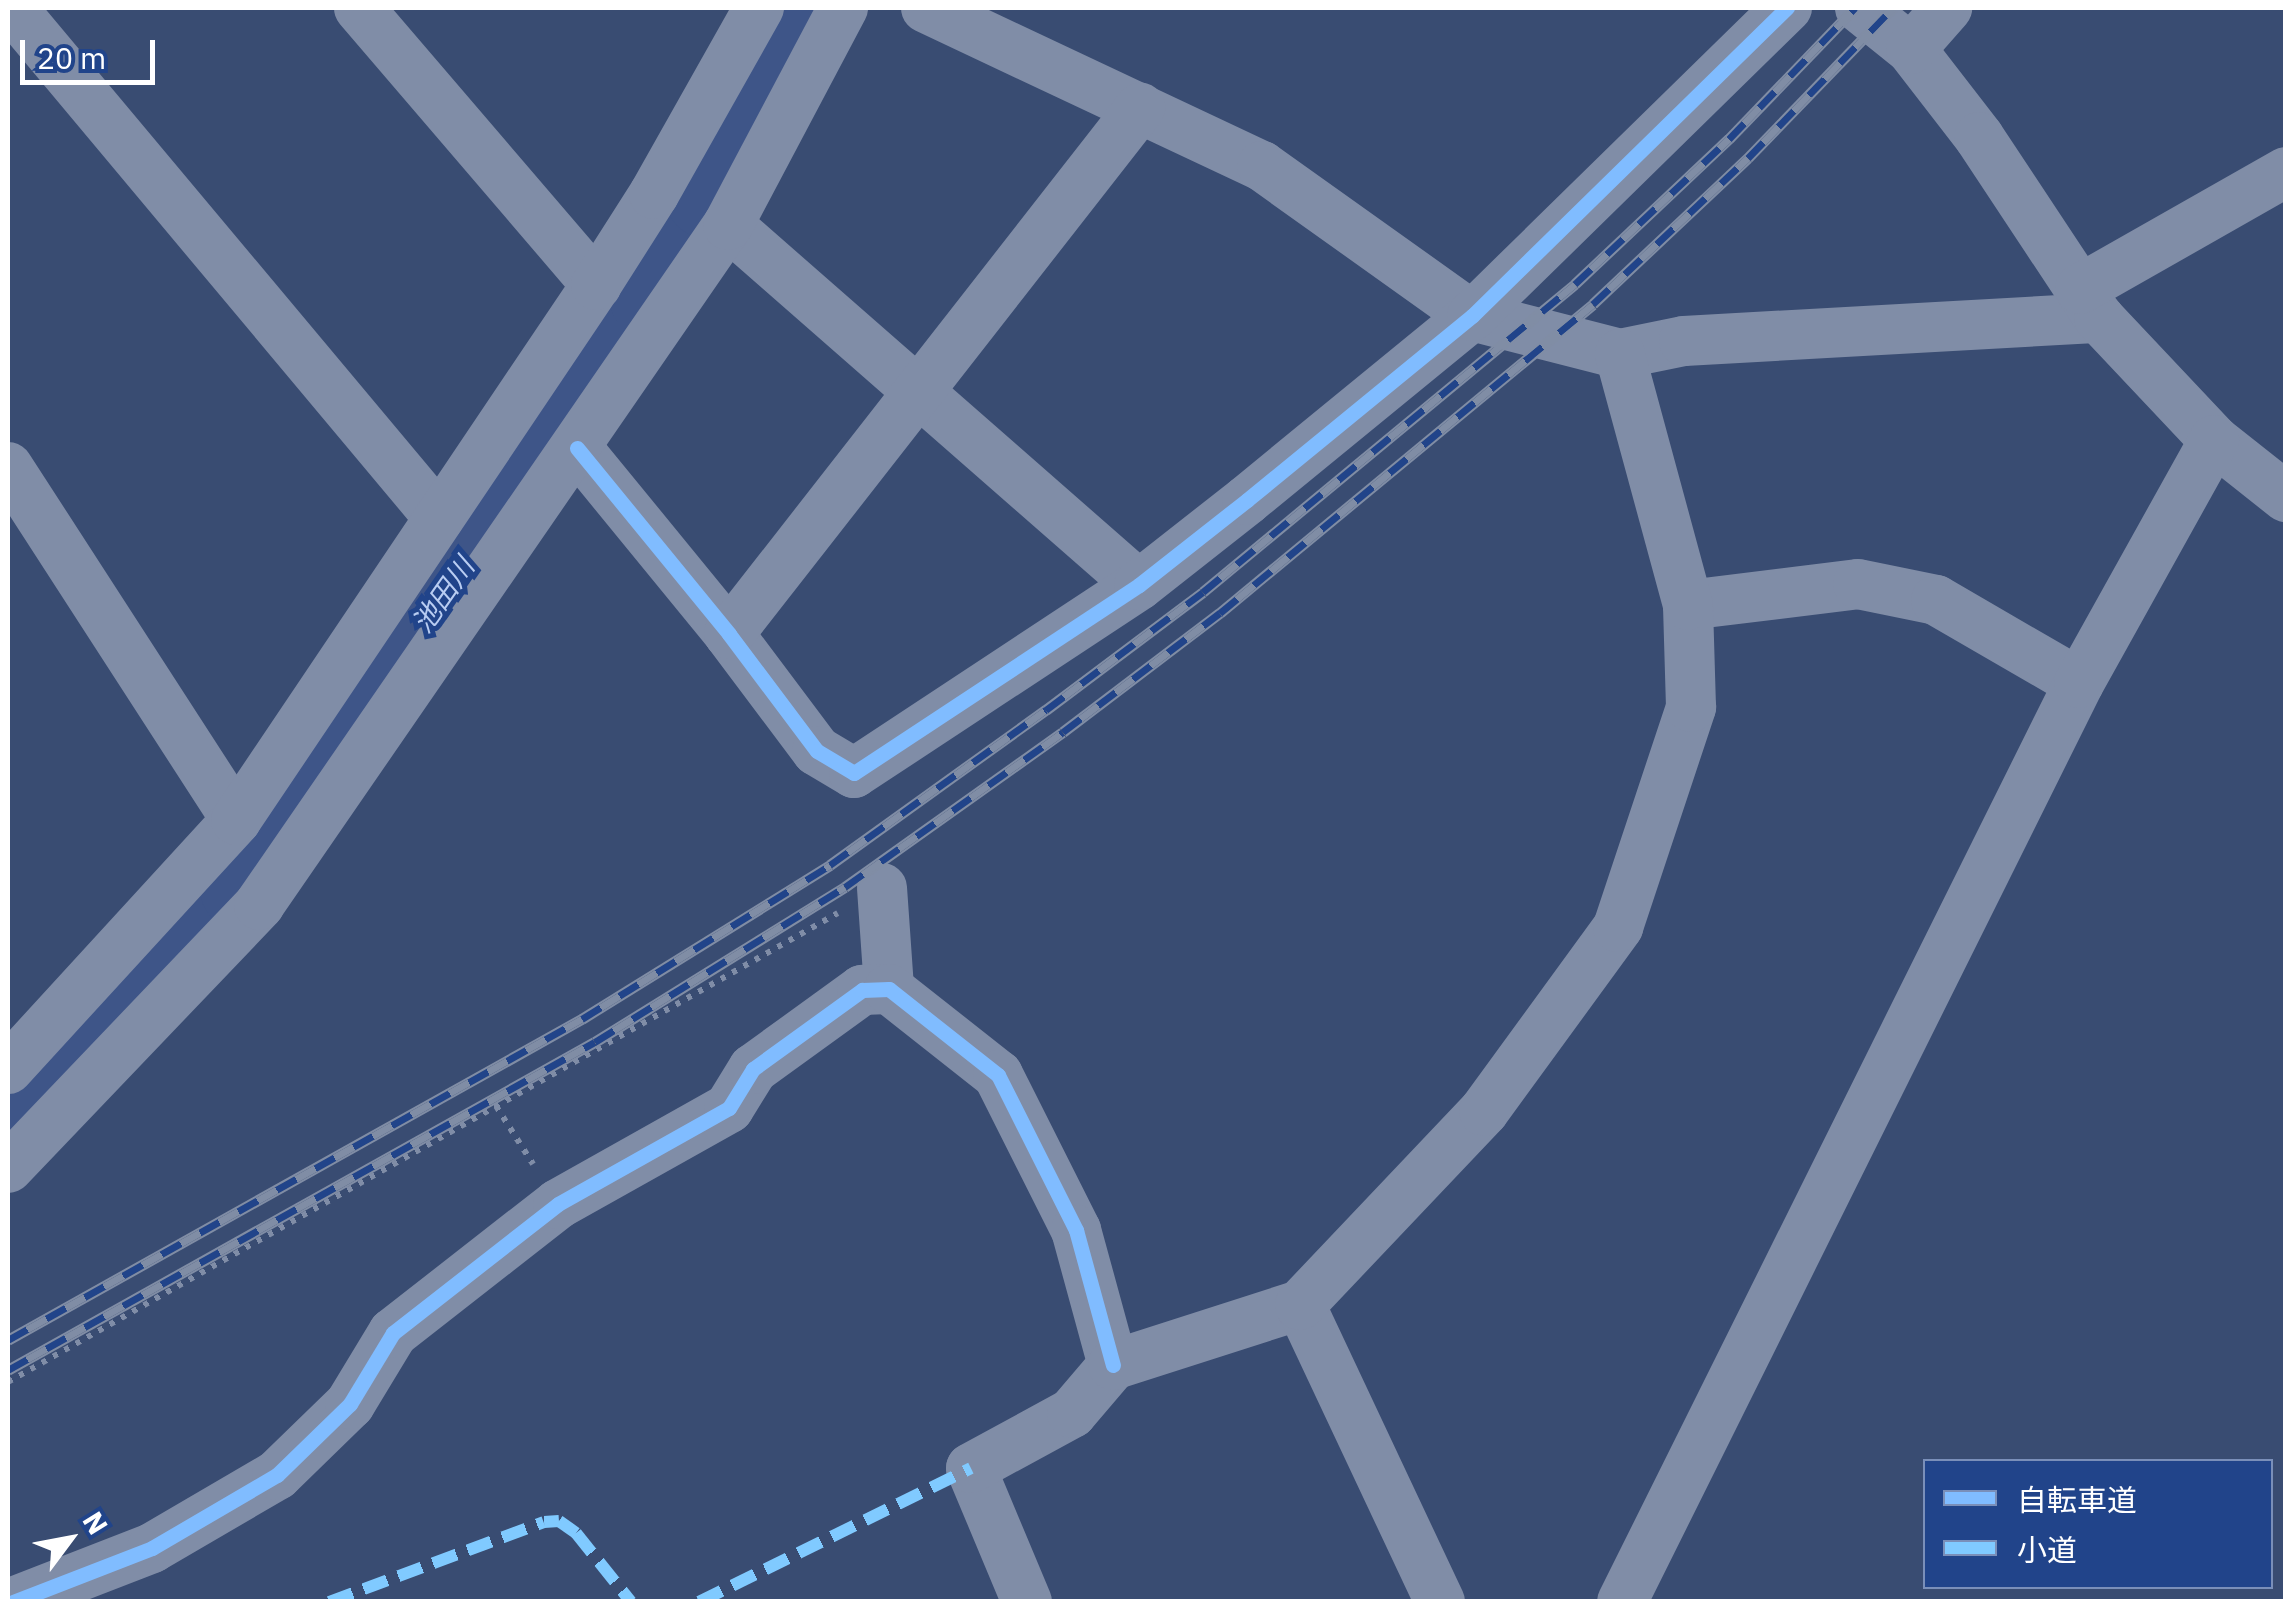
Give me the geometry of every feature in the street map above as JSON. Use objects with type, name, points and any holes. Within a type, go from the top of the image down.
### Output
[{"type":"street","points":[[358,8],[596,285]]},
{"type":"street","points":[[8,1068],[236,820],[596,285],[654,194],[758,8]]},
{"type":"street","points":[[8,1168],[259,905],[728,225],[843,8]]},
{"type":"street","points":[[926,8],[1262,166],[1472,316],[1620,354],[1684,341],[2089,304],[2286,172]]},
{"type":"street","points":[[577,448],[730,634],[817,751],[854,772],[1139,586],[1472,316],[1787,8]]},
{"type":"street","points":[[1860,8],[1911,48],[1980,137],[2089,304],[2214,440],[2286,497]]},
{"type":"street","points":[[1911,48],[1947,8]]},
{"type":"street","points":[[20,20],[439,518]]},
{"type":"street","points":[[730,634],[1140,108]]},
{"type":"street","points":[[728,225],[1139,586]]},
{"type":"street","points":[[1027,1602],[971,1468],[1072,1412],[1113,1365],[1300,1305],[1484,1111],[1618,927],[1691,706],[1688,605],[1620,354]]},
{"type":"street","points":[[1622,1602],[2079,683],[2214,440]]},
{"type":"street","points":[[8,467],[236,820]]},
{"type":"street","points":[[1688,605],[1858,584],[1936,600],[2079,683]]},
{"type":"street","points":[[882,888],[889,988]]},
{"type":"street","points":[[13,1602],[152,1548],[277,1475],[350,1404],[393,1333],[558,1204],[729,1108],[753,1069],[862,990],[889,988],[998,1076],[1076,1230],[1113,1365]]},
{"type":"street","points":[[1300,1305],[1440,1602]]},
{"type":"path","points":[[8,1382],[882,888]]},
{"type":"path","points":[[496,1106],[558,1204]]},
{"type":"waterway","name":"池田川","points":[[8,1129],[240,889],[579,391],[649,297],[706,198],[803,8]]},
{"type":"railway","points":[[8,1340],[582,1019],[830,865],[1046,710],[1203,592],[1575,284],[1729,139],[1855,8]]},
{"type":"railway","points":[[8,1370],[595,1042],[845,887],[1063,732],[1220,613],[1593,304],[1748,158],[1893,8]]},
{"type":"marked path","points":[[699,1602],[971,1468]]},
{"type":"marked path","points":[[329,1602],[544,1522],[559,1521],[576,1533],[631,1602]]},
{"type":"cycle path","points":[[577,448],[729,634],[817,751],[854,773],[1139,585],[1472,316],[1787,8]]},
{"type":"cycle path","points":[[13,1602],[152,1548],[277,1475],[350,1404],[393,1333],[558,1204],[729,1108],[753,1069],[862,990],[889,989],[998,1075],[1076,1230],[1113,1365]]}]
